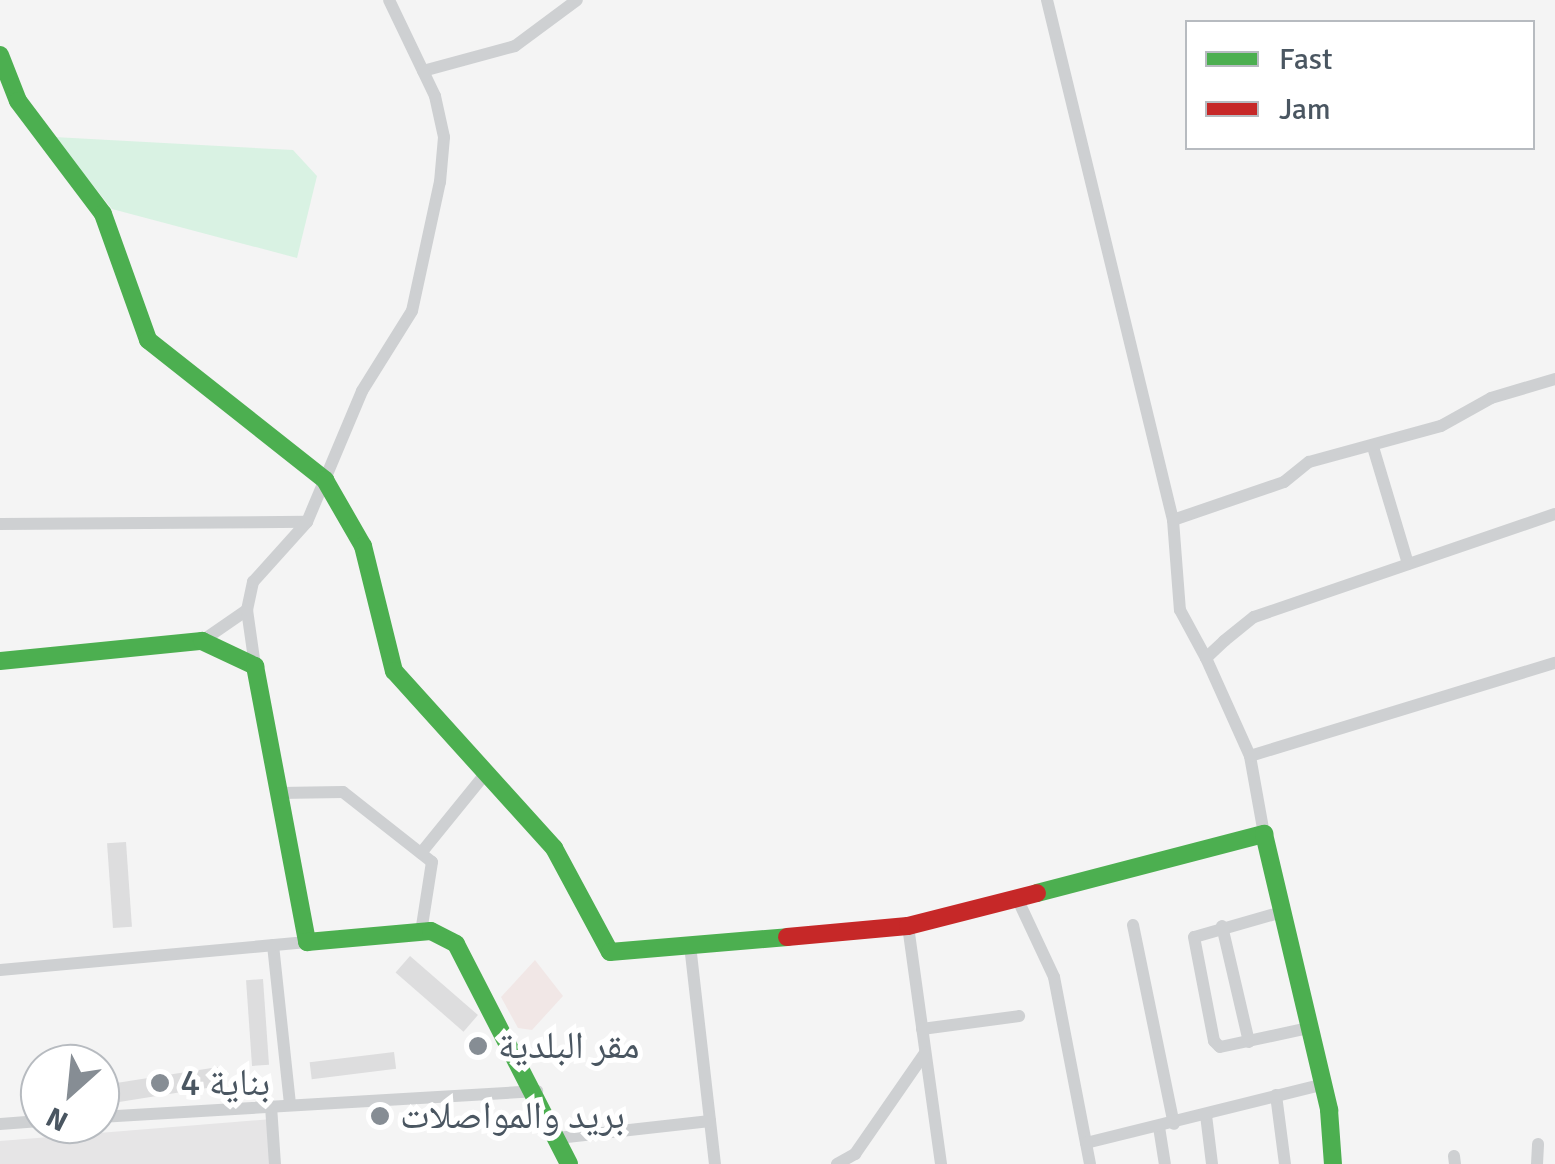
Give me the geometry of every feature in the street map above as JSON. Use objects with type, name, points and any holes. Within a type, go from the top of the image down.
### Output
[{"type":"street","points":[[307,942],[247,610],[253,582],[308,522],[418,284],[444,137],[423,71],[389,0]]},
{"type":"street","points":[[423,71],[515,46],[563,4],[577,0]]},
{"type":"street","points":[[1047,0],[1172,520],[1180,610],[1250,756],[1334,1164]]},
{"type":"street","points":[[0,54],[7,94],[103,214],[148,340],[325,480],[363,546],[394,672],[554,848],[610,952],[908,926],[1264,834]]},
{"type":"street","points":[[1172,520],[1284,482],[1309,462],[1373,447],[1555,379]]},
{"type":"street","points":[[1373,447],[1408,564]]},
{"type":"street","points":[[1206,658],[1254,618],[1555,514]]},
{"type":"street","points":[[0,524],[308,522]]},
{"type":"street","points":[[0,660],[202,640],[247,610]]},
{"type":"street","points":[[202,640],[255,666]]},
{"type":"street","points":[[1250,756],[1555,663]]},
{"type":"street","points":[[420,852],[486,773]]},
{"type":"street","points":[[278,793],[343,792],[420,852],[434,866],[421,932]]},
{"type":"street","points":[[1017,898],[1054,977],[1090,1164]]},
{"type":"street","points":[[1282,912],[1194,937],[1214,1041],[1249,1042],[1309,1028]]},
{"type":"street","points":[[908,926],[941,1164]]},
{"type":"street","points":[[1133,926],[1174,1124]]},
{"type":"street","points":[[1222,926],[1249,1042]]},
{"type":"street","points":[[0,970],[421,932],[444,936],[469,960],[569,1164]]},
{"type":"street","points":[[273,945],[290,1104]]},
{"type":"street","points":[[690,945],[715,1164]]},
{"type":"street","points":[[922,1030],[1020,1016]]},
{"type":"street","points":[[838,1164],[855,1154],[926,1053]]},
{"type":"street","points":[[1086,1143],[1206,1116],[1320,1084]]},
{"type":"street","points":[[120,1116],[536,1091]]},
{"type":"street","points":[[1276,1096],[1285,1164]]},
{"type":"street","points":[[271,1106],[275,1164]]},
{"type":"street","points":[[1206,1116],[1212,1164]]},
{"type":"street","points":[[558,1138],[710,1121]]},
{"type":"street","points":[[1158,1126],[1164,1164]]},
{"type":"street","points":[[1537,1164],[1538,1144]]},
{"type":"shaded area","points":[[535,960],[563,996],[532,1030],[518,1028],[501,997]]},
{"type":"shaded area","points":[[272,1119],[275,1164],[0,1164],[0,1141],[120,1144],[120,1131]]},
{"type":"green space","points":[[54,137],[293,150],[317,176],[297,258],[112,209]]},
{"type":"building","points":[[126,842],[132,927],[113,928],[107,843]]},
{"type":"building","points":[[410,956],[478,1015],[463,1032],[396,973]]},
{"type":"building","points":[[263,979],[269,1065],[252,1066],[246,980]]},
{"type":"building","points":[[394,1052],[396,1069],[312,1079],[310,1062]]},
{"type":"building","name":"بناية 4","points":[[218,1067],[221,1086],[120,1102],[120,1083]]},
{"type":"traffic: fast","points":[[0,55],[18,101],[103,214],[148,340],[325,480],[363,546],[394,671],[554,848],[610,952],[787,937]]},
{"type":"traffic: fast","points":[[0,661],[202,641],[255,666],[307,942],[431,931],[456,944],[569,1164]]},
{"type":"traffic: fast","points":[[1037,893],[1264,834],[1329,1110],[1333,1164]]},
{"type":"traffic: jam","points":[[787,937],[908,926],[1037,893]]},
{"type":"place","name":"مقر البلدية","points":[[478,1046]]},
{"type":"place","name":"بناية 4","points":[[160,1083]]},
{"type":"place","name":"بريد والمواصلات","points":[[380,1116]]}]
